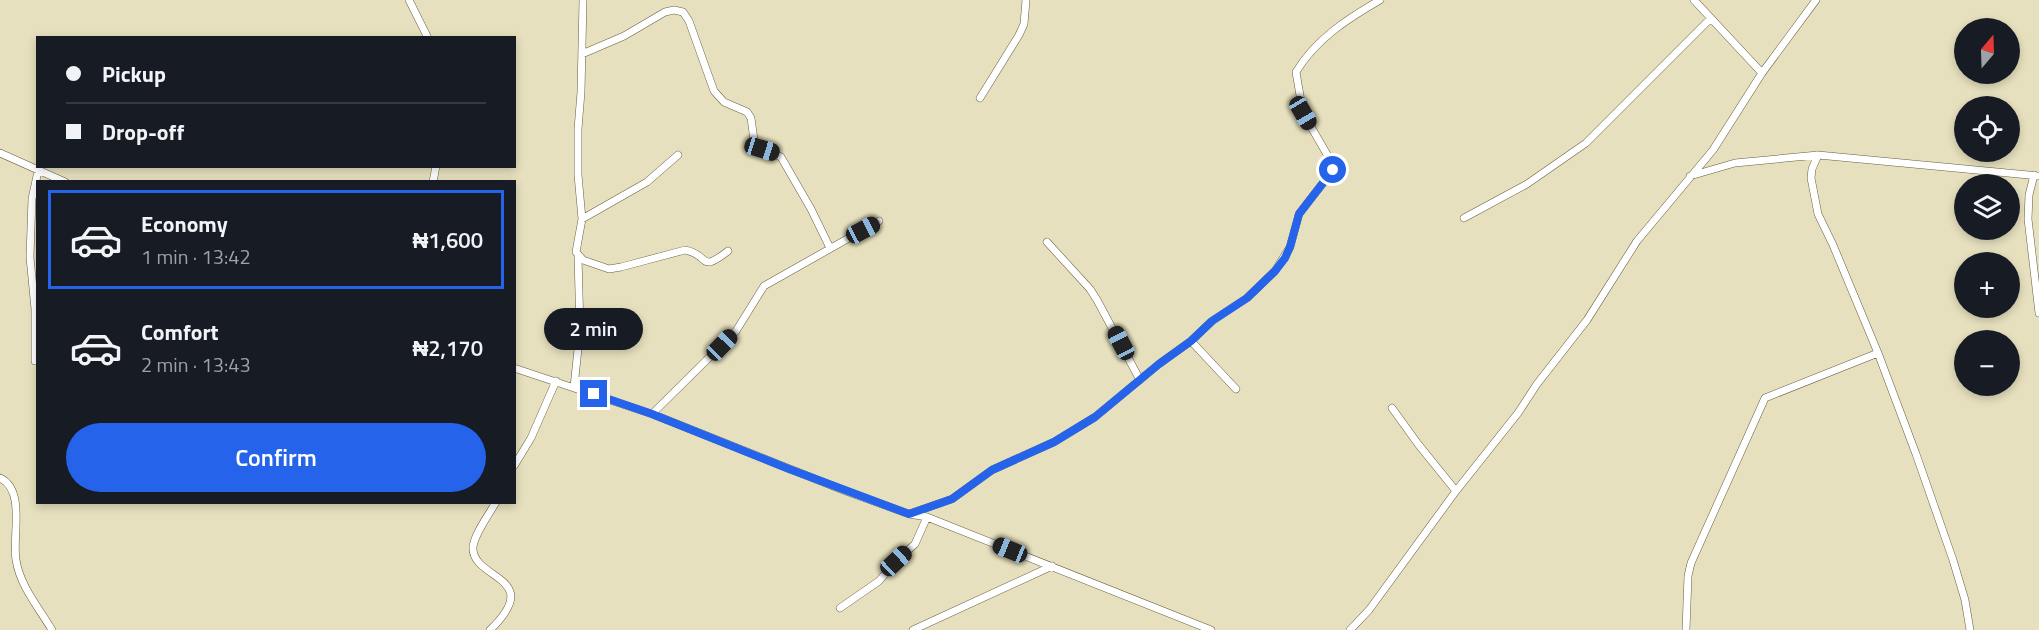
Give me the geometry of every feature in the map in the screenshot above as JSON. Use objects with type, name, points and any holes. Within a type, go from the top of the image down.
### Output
[{"type":"street","points":[[409,0],[428,36]]},
{"type":"street","points":[[574,387],[580,330],[577,245],[582,219],[578,140],[583,0]]},
{"type":"street","points":[[980,98],[1019,35],[1024,24],[1026,0]]},
{"type":"street","points":[[909,514],[952,499],[992,470],[1054,442],[1095,417],[1191,341],[1212,321],[1258,288],[1285,258],[1299,214],[1333,170],[1303,113],[1296,72],[1317,45],[1343,21],[1380,0]]},
{"type":"street","points":[[1694,0],[1762,73]]},
{"type":"street","points":[[1350,630],[1369,610],[1456,491],[1587,320],[1637,241],[1713,150],[1762,73],[1816,0]]},
{"type":"street","points":[[582,54],[624,36],[665,12],[674,10],[683,12],[689,21],[714,91],[724,102],[747,112],[751,118],[754,140],[762,149],[781,157],[830,248]]},
{"type":"street","points":[[1464,218],[1527,184],[1586,143],[1710,19]]},
{"type":"street","points":[[0,153],[60,180]]},
{"type":"street","points":[[582,219],[647,182],[678,155]]},
{"type":"street","points":[[1690,176],[1735,163],[1818,155],[2037,175],[2029,195],[2028,219],[2039,313]]},
{"type":"street","points":[[1818,155],[1811,178],[1818,214],[1878,353],[1953,560],[1965,600],[1970,630]]},
{"type":"street","points":[[36,180],[38,171]]},
{"type":"street","points":[[35,362],[35,309],[30,257],[32,199],[36,180]]},
{"type":"street","points":[[652,414],[736,330],[764,286],[879,222]]},
{"type":"street","points":[[1047,242],[1093,294],[1140,380]]},
{"type":"street","points":[[578,256],[583,260],[609,268],[685,250],[708,263],[713,263],[728,251]]},
{"type":"street","points":[[1191,341],[1236,389]]},
{"type":"street","points":[[1686,630],[1688,576],[1691,563],[1765,398],[1878,353]]},
{"type":"street","points":[[516,369],[652,414],[909,514],[927,517],[1211,630]]},
{"type":"street","points":[[516,462],[531,438],[556,381]]},
{"type":"street","points":[[1392,408],[1456,491]]},
{"type":"street","points":[[0,478],[13,490],[16,504],[16,560],[21,580],[52,630]]},
{"type":"street","points":[[490,630],[505,615],[511,600],[507,585],[478,561],[472,549],[475,538],[495,504]]},
{"type":"street","points":[[840,608],[879,581],[915,544],[927,517]]},
{"type":"street","points":[[913,630],[1052,566]]},
{"type":"route","points":[[594,394],[652,414],[909,514],[952,499],[992,470],[1054,442],[1095,417],[1159,364],[1191,341],[1212,321],[1247,298],[1285,258],[1299,214],[1333,170]]}]
